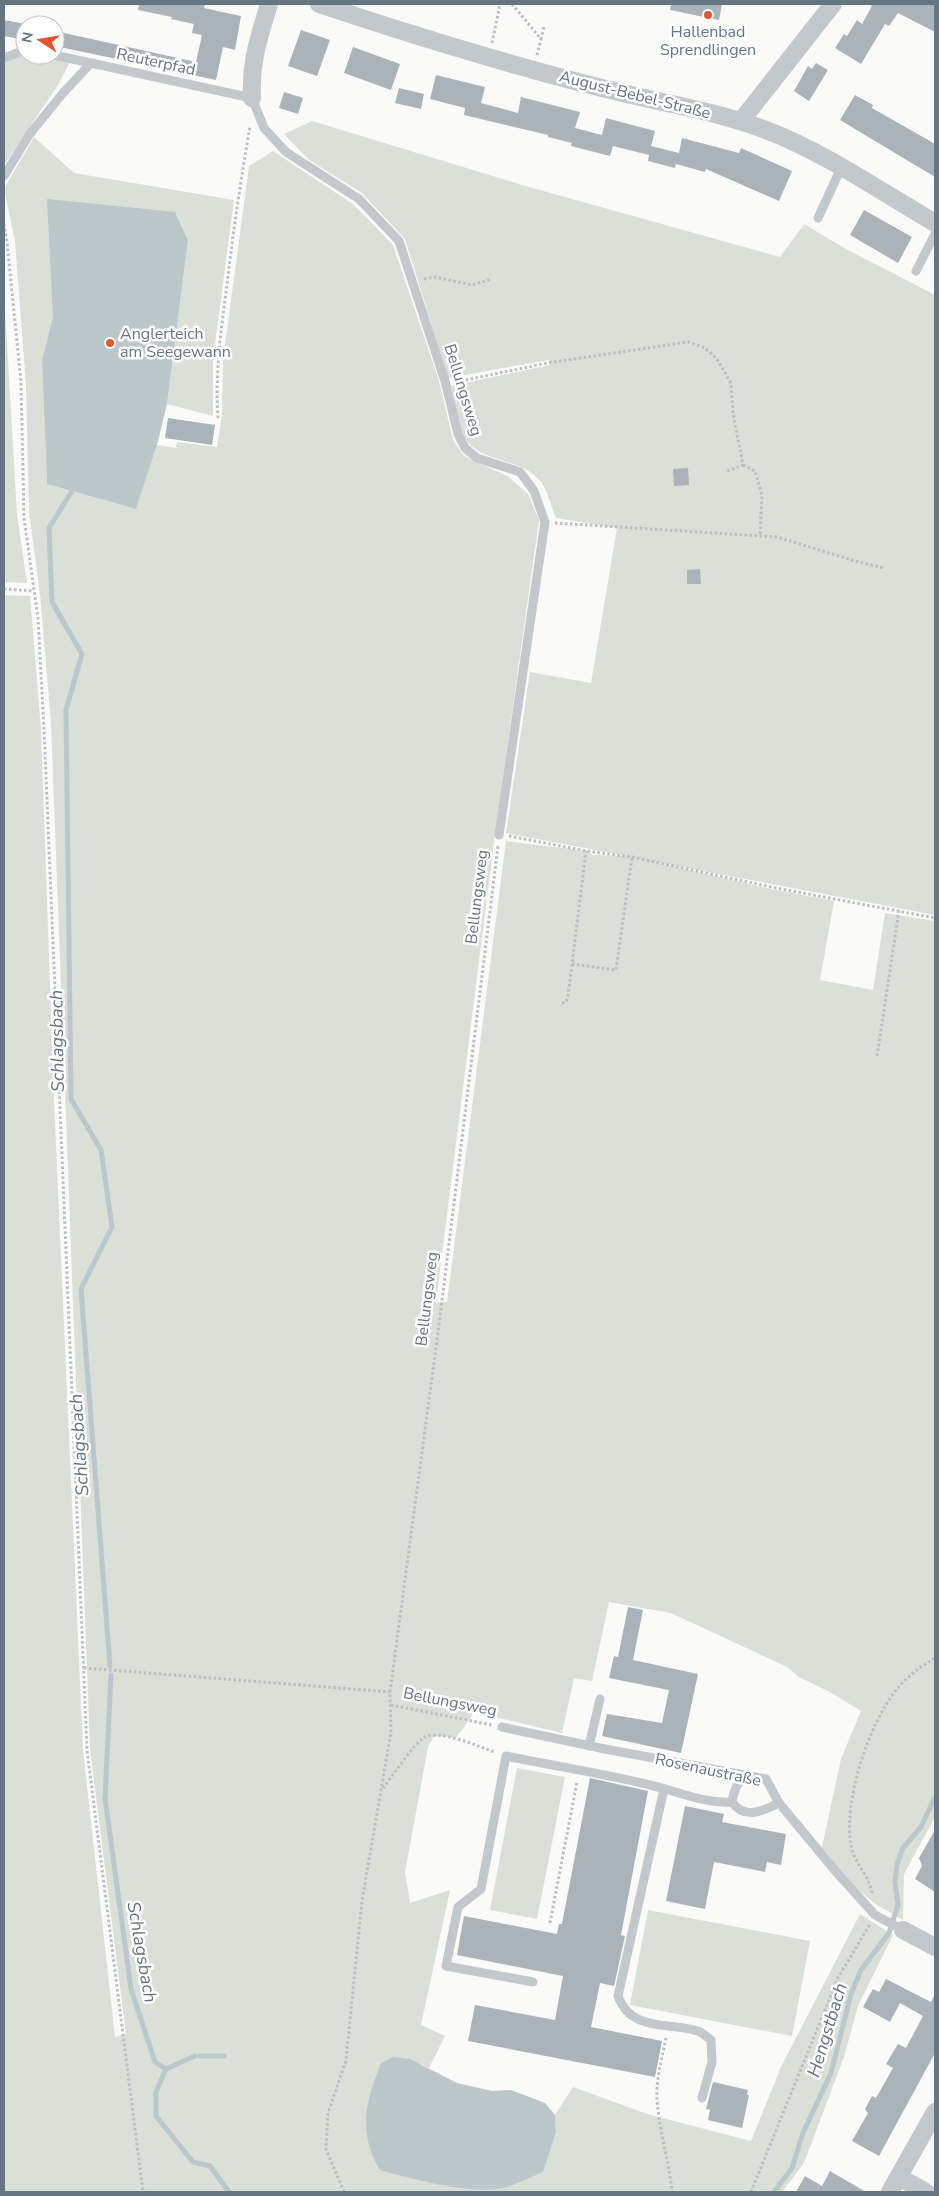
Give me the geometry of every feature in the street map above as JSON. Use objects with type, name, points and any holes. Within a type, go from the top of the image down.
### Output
[{"type":"street","points":[[252,98],[251,74],[254,54],[269,4]]},
{"type":"street","name":"August-Bebel-Straße","points":[[319,4],[420,37],[600,88],[741,122],[793,141],[935,223]]},
{"type":"street","points":[[741,122],[833,4]]},
{"type":"street","name":"Rosenaustraße","points":[[903,1930],[935,1947]]},
{"type":"street","points":[[926,2192],[894,2185],[935,2112]]},
{"type":"lane","name":"Reuterpfad","points":[[65,57],[252,98]]},
{"type":"lane","points":[[4,176],[29,135],[63,93],[91,63]]},
{"type":"lane","name":"Bellungsweg","points":[[252,98],[264,128],[286,152],[359,199],[399,241],[445,381],[458,434],[465,448],[477,458],[520,472],[534,490],[545,522],[499,835]]},
{"type":"lane","points":[[818,218],[841,168]]},
{"type":"lane","points":[[916,271],[935,234]]},
{"type":"lane","points":[[589,1746],[600,1699]]},
{"type":"lane","name":"Rosenaustraße","points":[[502,1727],[589,1746],[766,1779],[779,1803],[838,1874],[877,1916],[903,1930]]},
{"type":"lane","points":[[533,1982],[446,1966],[458,1907],[481,1889],[506,1756],[664,1789],[721,1803],[732,1802]]},
{"type":"lane","points":[[746,1775],[738,1782],[734,1790],[732,1802],[737,1810],[747,1813],[760,1812],[779,1803]]},
{"type":"lane","points":[[664,1789],[618,1996],[622,2009],[634,2018],[700,2032],[711,2040],[712,2062],[702,2098]]},
{"type":"path","points":[[490,56],[500,4]]},
{"type":"path","points":[[512,4],[541,39],[544,26]]},
{"type":"path","points":[[218,418],[216,385],[218,355],[237,200],[252,118],[252,98]]},
{"type":"path","points":[[4,224],[21,382],[24,518],[38,618],[87,1750],[143,2192]]},
{"type":"path","points":[[414,282],[435,277],[472,285],[492,279]]},
{"type":"path","points":[[445,381],[454,382],[547,363],[688,342],[705,348],[717,359],[731,383],[733,412],[743,465]]},
{"type":"path","points":[[727,471],[743,465],[755,471],[762,495],[760,536]]},
{"type":"path","points":[[545,522],[776,537],[884,568]]},
{"type":"path","points":[[4,589],[34,591]]},
{"type":"path","points":[[499,835],[586,851],[632,857],[772,887],[935,918]]},
{"type":"path","name":"Bellungsweg","points":[[499,835],[439,1325],[390,1692],[391,1705],[502,1727]]},
{"type":"path","points":[[562,1003],[566,1002],[568,996],[586,851]]},
{"type":"path","points":[[572,964],[616,970],[632,857]]},
{"type":"path","points":[[877,1056],[899,911]]},
{"type":"path","points":[[868,1906],[873,1892],[866,1873],[854,1857],[850,1843],[850,1815],[859,1764],[879,1718],[896,1690],[916,1670],[935,1658]]},
{"type":"path","points":[[84,1668],[390,1692]]},
{"type":"path","points":[[344,2192],[326,2149],[328,2113],[346,2060],[362,1901],[391,1732],[391,1705]]},
{"type":"path","points":[[382,1788],[423,1738],[434,1736],[451,1738],[506,1756]]},
{"type":"path","points":[[550,1923],[579,1771]]},
{"type":"path","points":[[752,2192],[838,1978],[877,1916]]},
{"type":"path","points":[[669,2026],[657,2085],[657,2100],[672,2192]]},
{"type":"shaded area","points":[[15,58],[15,65],[65,65],[65,61],[70,62],[58,85],[4,165],[4,63]]},
{"type":"shaded area","points":[[312,121],[522,185],[780,257],[804,224],[846,249],[935,295],[935,915],[650,861],[771,889],[834,901],[820,980],[873,990],[885,913],[935,921],[935,1817],[904,1874],[903,1920],[877,1905],[851,1884],[822,1847],[841,1759],[861,1711],[830,1692],[799,1677],[787,1667],[671,1613],[609,1602],[592,1681],[574,1678],[562,1733],[474,1712],[456,1737],[434,1736],[428,1747],[405,1872],[410,1903],[450,1890],[421,2025],[445,2036],[429,2068],[405,2059],[388,2060],[381,2063],[380,2169],[411,2178],[457,2186],[505,2187],[556,2132],[555,2115],[573,2087],[647,2114],[751,2141],[781,2067],[860,1914],[893,1935],[858,2006],[844,2057],[804,2163],[782,2192],[4,2192],[4,595],[30,596],[41,729],[54,1100],[83,1750],[115,2037],[126,2034],[90,1749],[51,723],[40,594],[29,512],[26,385],[15,241],[4,189],[34,137],[74,173],[234,200],[213,359],[213,416],[167,404],[188,242],[53,317],[42,360],[47,484],[136,509],[157,445],[176,448],[177,442],[217,447],[222,415],[223,360],[249,166],[273,151],[354,205],[393,245],[439,381],[453,440],[464,456],[509,477],[528,494],[539,520],[495,834],[436,1302],[447,1302],[506,841],[586,851],[592,855],[627,856],[506,833],[530,672],[591,683],[617,528],[556,518],[548,494],[541,482],[532,473],[522,467],[487,455],[468,443],[459,427],[451,386],[550,365],[549,360],[448,378],[405,239],[362,193],[309,160],[284,134]]},
{"type":"shaded area","name":"Anglerteich am Seegewann","points":[[47,199],[175,212],[188,241],[167,404],[157,445],[136,509],[47,484],[42,360],[53,317]]},
{"type":"shaded area","points":[[4,293],[17,514],[27,583],[4,582]]},
{"type":"shaded area","points":[[517,1768],[565,1777],[537,1919],[490,1910]]},
{"type":"shaded area","points":[[648,1910],[810,1941],[792,2036],[630,2005]]},
{"type":"shaded area","points":[[393,2057],[410,2059],[457,2083],[492,2091],[511,2090],[545,2103],[555,2115],[556,2132],[543,2172],[507,2187],[478,2189],[443,2185],[380,2170],[368,2143],[366,2116],[371,2090],[381,2063]]},
{"type":"building","points":[[139,4],[205,4],[204,8],[241,16],[235,50],[223,47],[216,80],[65,48],[65,33],[196,62],[202,35],[192,33],[194,24],[138,10]]},
{"type":"building","name":"Hallenbad Sprendlingen","points":[[671,4],[722,4],[719,20],[670,10]]},
{"type":"building","points":[[869,4],[935,4],[935,32],[898,13],[889,26],[885,24],[861,64],[835,48],[844,34],[847,36],[857,20],[862,24],[872,6]]},
{"type":"building","points":[[4,20],[15,22],[15,38],[4,36]]},
{"type":"building","points":[[301,30],[330,40],[317,76],[288,66]]},
{"type":"building","points":[[353,47],[400,64],[391,90],[344,73]]},
{"type":"building","points":[[816,63],[828,70],[809,101],[794,91],[808,66],[812,69]]},
{"type":"building","points":[[436,75],[485,87],[481,103],[518,113],[521,97],[580,112],[575,128],[602,135],[606,118],[655,131],[651,146],[679,153],[682,138],[739,153],[741,148],[792,171],[779,201],[706,169],[705,172],[676,164],[677,159],[675,168],[648,161],[649,155],[613,146],[610,156],[571,146],[572,143],[548,137],[548,135],[464,115],[465,108],[430,99]]},
{"type":"building","points":[[399,88],[424,94],[421,109],[395,103]]},
{"type":"building","points":[[284,92],[303,98],[298,114],[279,108]]},
{"type":"building","points":[[855,95],[873,105],[872,108],[935,144],[935,177],[840,120]]},
{"type":"building","points":[[864,210],[912,237],[898,263],[850,235]]},
{"type":"building","points":[[168,418],[215,425],[212,445],[165,438]]},
{"type":"building","points":[[688,468],[689,485],[674,486],[673,469]]},
{"type":"building","points":[[700,569],[701,584],[687,584],[687,570]]},
{"type":"building","points":[[628,1607],[643,1610],[633,1660],[698,1674],[681,1753],[602,1736],[607,1714],[662,1723],[669,1690],[609,1678],[614,1656],[618,1657]]},
{"type":"building","points":[[590,1778],[648,1791],[621,1935],[625,1936],[614,1986],[600,1983],[591,2027],[662,2041],[655,2077],[468,2041],[475,2005],[555,2020],[563,1976],[457,1955],[464,1916],[557,1934],[559,1924],[562,1924]]},
{"type":"building","points":[[685,1806],[724,1814],[722,1822],[786,1834],[781,1865],[767,1862],[765,1872],[714,1862],[705,1909],[666,1901]]},
{"type":"building","points":[[935,1830],[935,1892],[915,1879],[922,1866],[919,1858]]},
{"type":"building","points":[[886,1979],[931,2002],[935,1994],[935,2053],[879,2156],[852,2141],[868,2113],[865,2109],[872,2096],[876,2098],[893,2068],[886,2064],[898,2044],[906,2048],[923,2016],[900,2003],[890,2022],[863,2007],[873,1989],[879,1992]]},
{"type":"building","points":[[713,2082],[748,2090],[747,2095],[749,2095],[742,2128],[708,2120],[710,2110],[706,2109]]},
{"type":"building","points":[[830,2171],[866,2192],[796,2192],[805,2176],[822,2186]]},
{"type":"waterway","name":"Schlagsbach","points":[[72,491],[49,528],[52,602],[82,654],[66,710],[71,1099],[101,1150],[112,1227],[81,1289],[110,1666]]},
{"type":"waterway","name":"Schlagsbach","points":[[111,1675],[105,1798],[131,1989],[155,2062],[166,2069],[156,2092],[156,2116],[193,2162],[210,2166],[229,2192]]},
{"type":"waterway","name":"Hengstbach","points":[[774,2192],[792,2168],[803,2133],[831,2073],[851,1994],[861,1970],[889,1933],[898,1905],[895,1882],[897,1864],[903,1848],[921,1827],[935,1797]]},
{"type":"waterway","points":[[166,2069],[195,2056]]},
{"type":"waterway","points":[[200,2056],[224,2056]]},
{"type":"place","name":"Hallenbad Sprendlingen","points":[[708,15]]},
{"type":"place","name":"Anglerteich am Seegewann","points":[[110,343]]}]
